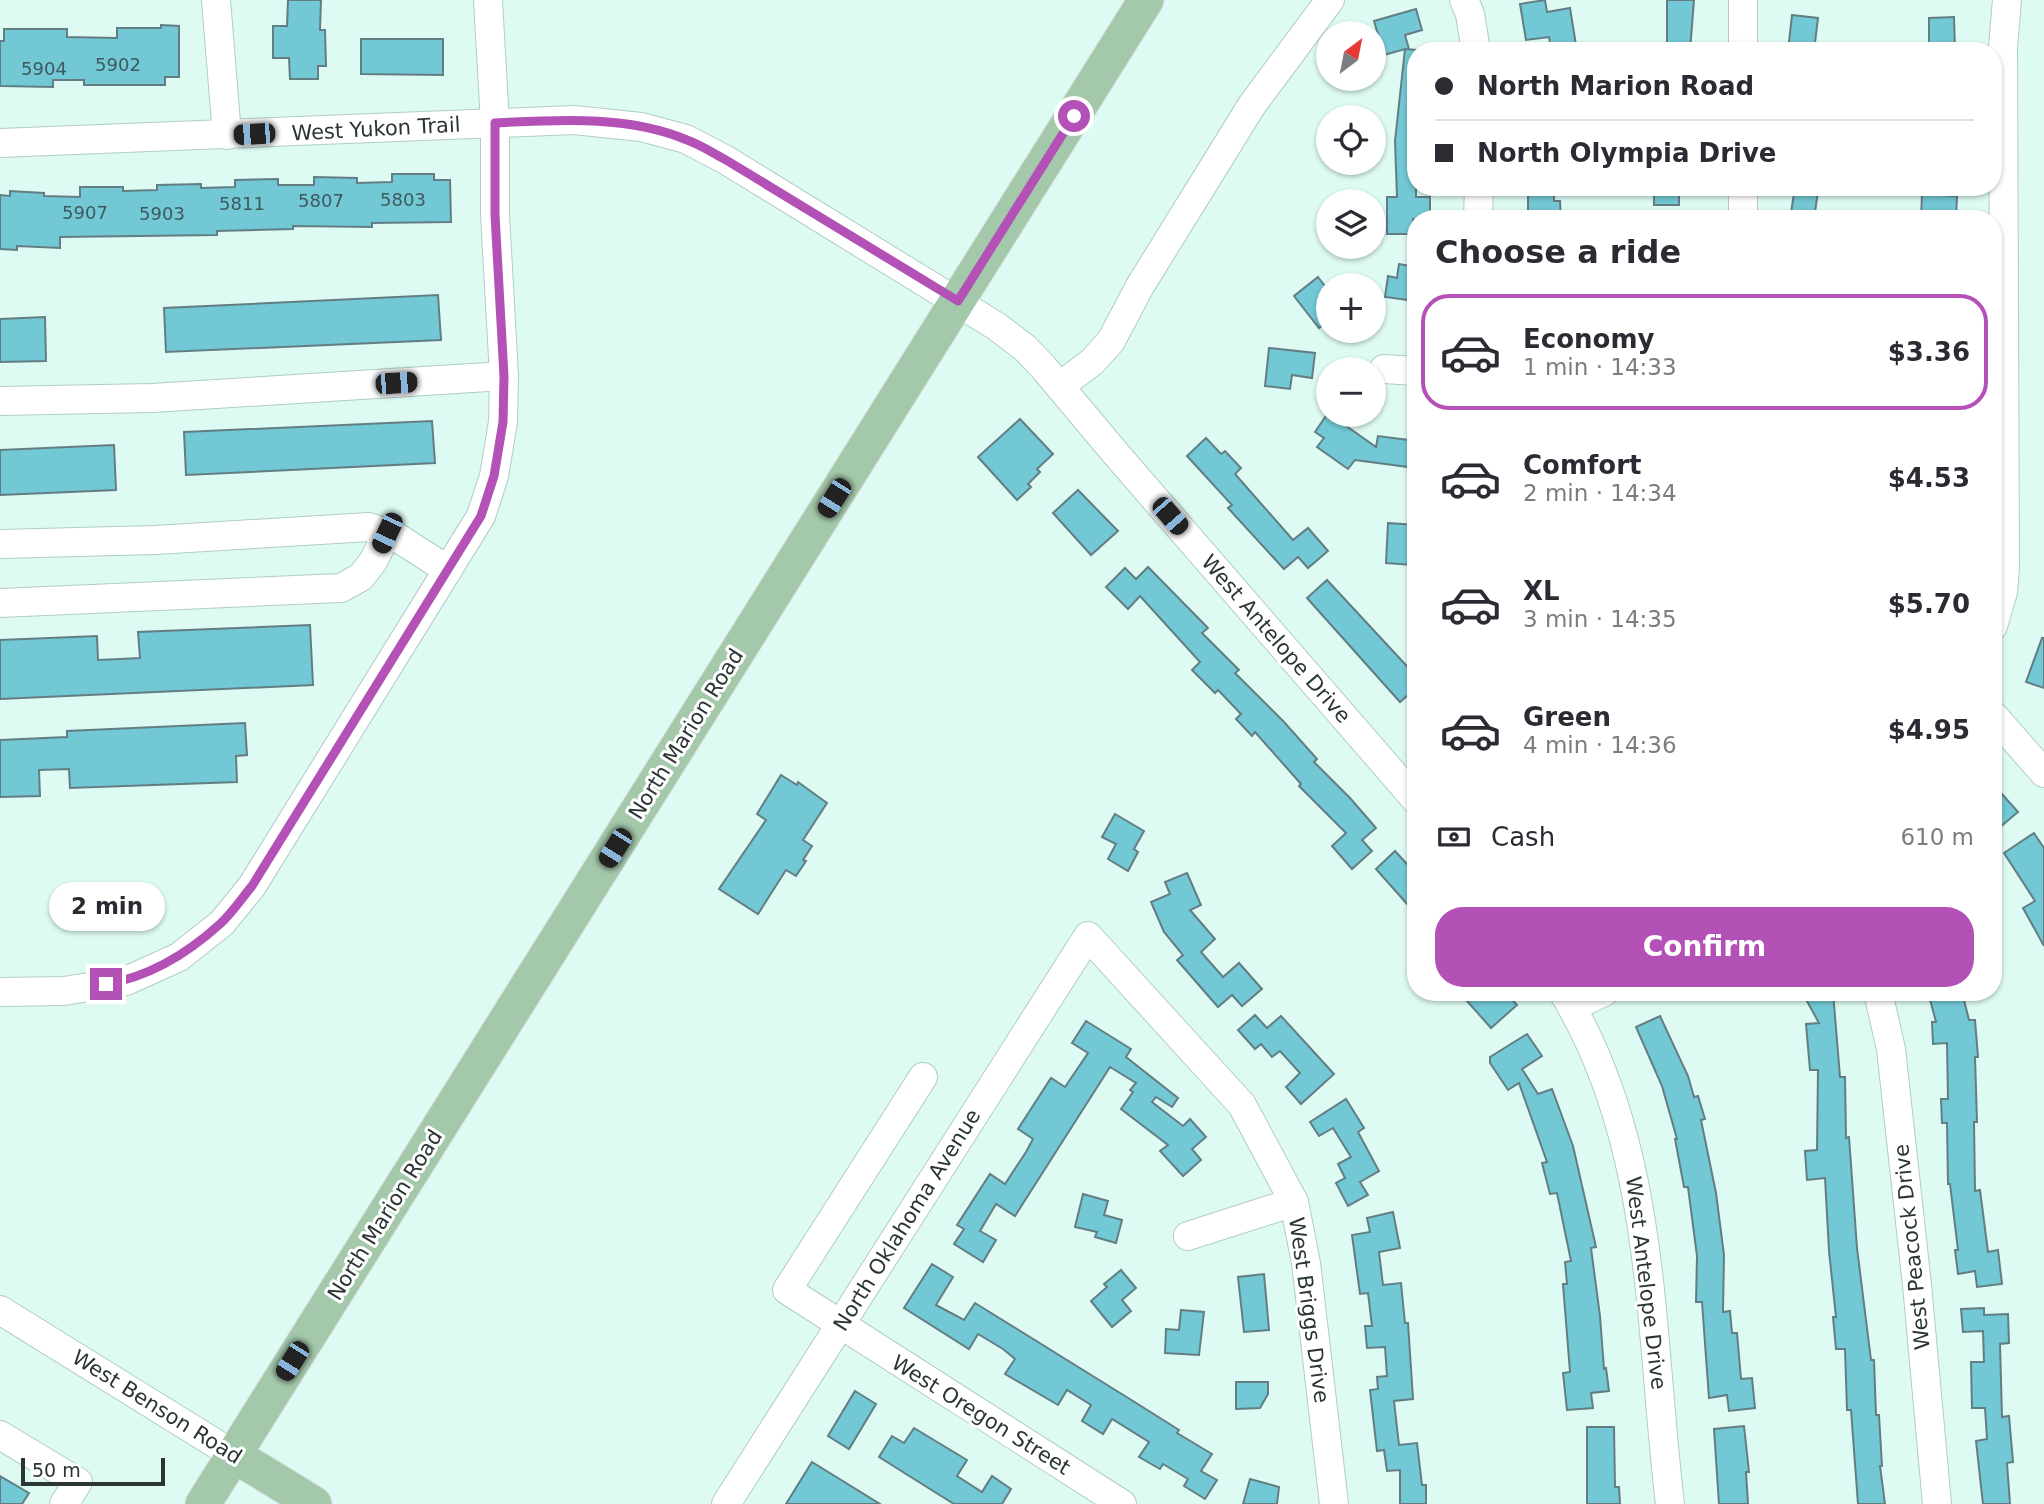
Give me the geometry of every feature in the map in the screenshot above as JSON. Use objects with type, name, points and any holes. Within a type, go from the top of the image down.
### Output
[{"type":"main road","name":"North Marion Road","points":[[203,1504],[1146,0]]},
{"type":"main road","name":"West Benson Road","points":[[234,1455],[314,1504]]},
{"type":"street","points":[[216,0],[227,135]]},
{"type":"street","points":[[0,992],[64,991],[126,981],[178,957],[222,923],[252,886],[481,516],[494,476],[503,422],[504,376],[495,215],[495,123],[488,0]]},
{"type":"street","points":[[1060,386],[1091,362],[1111,341],[1140,286],[1252,105],[1330,0]]},
{"type":"street","points":[[1464,0],[1474,42]]},
{"type":"street","points":[[1743,0],[1743,42]]},
{"type":"street","points":[[2002,595],[2005,568],[2003,47],[2007,0]]},
{"type":"street","name":"West Yukon Trail","points":[[0,143],[574,120],[641,127],[686,139],[726,160],[958,301]]},
{"type":"street","name":"West Antelope Drive","points":[[958,301],[1025,348],[1407,780]]},
{"type":"street","points":[[1386,369],[1407,370]]},
{"type":"street","points":[[0,401],[152,398],[504,376]]},
{"type":"street","points":[[0,544],[155,540],[369,527],[387,533],[448,570]]},
{"type":"street","points":[[0,603],[341,588],[361,577],[374,560],[387,533]]},
{"type":"street","points":[[2002,725],[2044,773]]},
{"type":"street","name":"West Briggs Drive","points":[[1088,936],[1242,1105],[1294,1202],[1306,1263],[1334,1504]]},
{"type":"street","name":"North Oklahoma Avenue","points":[[732,1502],[839,1326],[1088,936]]},
{"type":"street","name":"West Antelope Drive","points":[[1567,1001],[1605,1081],[1632,1170],[1641,1214],[1657,1350],[1670,1504]]},
{"type":"street","name":"West Peacock Drive","points":[[1880,1001],[1891,1049],[1917,1285],[1937,1504]]},
{"type":"street","name":"West Oregon Street","points":[[923,1077],[787,1290],[839,1326],[1122,1504]]},
{"type":"street","points":[[1188,1236],[1294,1202]]},
{"type":"street","name":"West Benson Road","points":[[0,1310],[234,1455]]},
{"type":"street","points":[[0,1435],[78,1482],[64,1504]]},
{"type":"building","points":[[288,0],[321,0],[320,30],[325,30],[326,66],[318,66],[318,79],[290,79],[289,58],[273,58],[273,26],[287,26]]},
{"type":"building","points":[[1545,0],[1547,12],[1570,8],[1576,42],[1550,42],[1549,37],[1526,40],[1520,4]]},
{"type":"building","points":[[1667,0],[1694,0],[1691,42],[1667,42]]},
{"type":"building","points":[[1416,9],[1422,30],[1405,35],[1407,196],[1430,197],[1430,210],[1407,210],[1407,234],[1387,234],[1387,197],[1397,197],[1395,141],[1405,49],[1386,54],[1386,21],[1374,21]]},
{"type":"building","points":[[1792,15],[1818,18],[1815,42],[1789,42]]},
{"type":"building","points":[[1954,17],[1955,42],[1929,42],[1929,18]]},
{"type":"building","points":[[161,25],[179,26],[179,77],[165,77],[165,85],[84,85],[84,80],[53,80],[53,87],[0,86],[0,41],[4,41],[4,29],[67,29],[67,37],[117,38],[117,28],[161,28]]},
{"type":"building","points":[[361,39],[443,39],[443,75],[361,74]]},
{"type":"building","points":[[392,174],[434,174],[434,180],[450,180],[451,222],[372,223],[372,227],[293,226],[293,229],[217,231],[217,235],[60,237],[60,248],[17,246],[17,250],[0,249],[0,195],[10,196],[10,191],[80,197],[80,187],[123,187],[123,191],[157,190],[157,185],[201,184],[201,188],[235,187],[235,180],[278,179],[278,185],[314,185],[314,177],[357,178],[357,183],[392,182]]},
{"type":"building","points":[[1528,196],[1554,196],[1554,201],[1560,201],[1560,210],[1528,210]]},
{"type":"building","points":[[1654,196],[1679,196],[1679,205],[1654,205]]},
{"type":"building","points":[[1794,196],[1817,196],[1815,210],[1791,210]]},
{"type":"building","points":[[1922,196],[1957,196],[1956,210],[1921,210]]},
{"type":"building","points":[[1399,264],[1407,265],[1407,300],[1386,297],[1388,276],[1397,278]]},
{"type":"building","points":[[1316,279],[1316,324],[1294,296]]},
{"type":"building","points":[[438,295],[441,340],[166,352],[164,308]]},
{"type":"building","points":[[45,317],[46,361],[0,362],[0,319]]},
{"type":"building","points":[[1269,348],[1315,353],[1312,378],[1292,375],[1290,389],[1265,386]]},
{"type":"building","points":[[1020,419],[1053,454],[1037,469],[1040,472],[1028,484],[1031,487],[1017,500],[978,457]]},
{"type":"building","points":[[432,421],[435,463],[186,475],[184,432]]},
{"type":"building","points":[[1318,427],[1348,427],[1376,447],[1378,436],[1407,440],[1407,467],[1355,460],[1348,469],[1317,447],[1324,438],[1315,432]]},
{"type":"building","points":[[1206,438],[1221,454],[1225,451],[1241,468],[1235,474],[1293,540],[1308,528],[1328,551],[1308,568],[1298,557],[1284,569],[1228,508],[1232,505],[1187,456]]},
{"type":"building","points":[[114,445],[116,490],[0,495],[0,450]]},
{"type":"building","points":[[1078,490],[1118,531],[1091,555],[1053,513]]},
{"type":"building","points":[[1388,523],[1407,524],[1407,565],[1386,563]]},
{"type":"building","points":[[1148,567],[1208,628],[1202,633],[1239,670],[1235,673],[1284,722],[1317,759],[1314,762],[1376,828],[1362,840],[1372,851],[1352,869],[1332,846],[1346,833],[1299,786],[1301,784],[1255,732],[1252,736],[1236,719],[1241,714],[1218,690],[1215,693],[1192,670],[1200,662],[1140,596],[1128,609],[1106,587],[1125,568],[1136,579]]},
{"type":"building","points":[[1327,580],[1407,666],[1407,696],[1400,702],[1307,598]]},
{"type":"building","points":[[310,625],[313,685],[0,699],[0,640],[97,636],[98,660],[120,659],[140,658],[138,632]]},
{"type":"building","points":[[2044,638],[2044,688],[2026,682]]},
{"type":"building","points":[[245,723],[247,755],[236,756],[237,782],[70,788],[69,769],[39,770],[40,796],[0,797],[0,740],[67,737],[67,731]]},
{"type":"building","points":[[781,775],[797,785],[798,782],[827,803],[803,840],[812,846],[803,860],[806,861],[796,876],[786,870],[758,914],[719,889],[766,820],[757,814]]},
{"type":"building","points":[[2002,794],[2018,812],[2002,825]]},
{"type":"building","points":[[1115,814],[1144,831],[1134,849],[1138,852],[1128,871],[1108,859],[1116,844],[1102,837]]},
{"type":"building","points":[[2034,833],[2044,848],[2044,946],[2023,908],[2035,901],[2004,853]]},
{"type":"building","points":[[1395,851],[1407,864],[1407,904],[1376,869]]},
{"type":"building","points":[[1187,873],[1201,905],[1190,910],[1215,939],[1201,952],[1223,977],[1239,963],[1262,989],[1242,1006],[1232,995],[1218,1007],[1177,960],[1183,955],[1164,932],[1151,902],[1170,894],[1165,882]]},
{"type":"building","points":[[1467,1001],[1514,1001],[1517,1005],[1491,1028]]},
{"type":"building","points":[[1807,1001],[1834,1001],[1840,1077],[1845,1077],[1846,1138],[1849,1137],[1857,1248],[1871,1360],[1874,1360],[1876,1415],[1879,1415],[1880,1466],[1885,1504],[1858,1504],[1851,1410],[1847,1410],[1845,1349],[1836,1349],[1825,1178],[1807,1180],[1805,1151],[1817,1150],[1818,1070],[1810,1070],[1806,1024],[1819,1023]]},
{"type":"building","points":[[1930,1001],[1964,1001],[1969,1020],[1975,1020],[1978,1057],[1975,1057],[1975,1191],[1980,1190],[1988,1252],[1998,1250],[2002,1284],[1977,1287],[1975,1271],[1958,1274],[1955,1250],[1958,1250],[1948,1184],[1947,1123],[1942,1123],[1941,1099],[1948,1099],[1947,1043],[1933,1044],[1932,1022],[1936,1022]]},
{"type":"building","points":[[1255,1015],[1267,1028],[1281,1016],[1334,1074],[1301,1104],[1286,1087],[1300,1073],[1280,1051],[1272,1057],[1261,1044],[1255,1049],[1238,1030]]},
{"type":"building","points":[[1660,1016],[1688,1076],[1694,1097],[1698,1096],[1705,1119],[1701,1120],[1716,1193],[1724,1255],[1723,1312],[1730,1311],[1732,1333],[1737,1333],[1741,1379],[1752,1378],[1755,1408],[1729,1411],[1727,1395],[1709,1398],[1702,1302],[1696,1302],[1697,1256],[1688,1187],[1684,1187],[1677,1139],[1662,1086],[1636,1027]]},
{"type":"building","points":[[1086,1021],[1131,1049],[1126,1057],[1178,1098],[1172,1107],[1156,1097],[1152,1102],[1183,1126],[1190,1119],[1206,1137],[1192,1149],[1201,1160],[1183,1176],[1160,1151],[1168,1145],[1121,1109],[1136,1083],[1110,1067],[1015,1216],[996,1204],[980,1231],[996,1240],[983,1262],[954,1244],[964,1229],[957,1225],[990,1174],[1005,1184],[1026,1152],[1033,1139],[1018,1129],[1051,1078],[1065,1087],[1088,1053],[1072,1043]]},
{"type":"building","points":[[1527,1034],[1542,1056],[1522,1069],[1538,1094],[1552,1089],[1573,1146],[1596,1247],[1591,1248],[1604,1369],[1606,1368],[1609,1391],[1591,1393],[1593,1408],[1567,1410],[1563,1373],[1570,1372],[1563,1284],[1567,1284],[1565,1262],[1571,1261],[1557,1193],[1550,1194],[1542,1163],[1547,1162],[1519,1083],[1508,1090],[1490,1063],[1490,1057]]},
{"type":"building","points":[[1346,1099],[1364,1128],[1358,1132],[1379,1171],[1360,1182],[1368,1195],[1348,1206],[1336,1183],[1345,1178],[1338,1164],[1351,1157],[1333,1128],[1319,1136],[1310,1122]]},
{"type":"building","points":[[1083,1194],[1108,1201],[1104,1215],[1122,1220],[1116,1243],[1095,1237],[1097,1232],[1075,1227]]},
{"type":"building","points":[[1393,1212],[1400,1248],[1379,1252],[1383,1285],[1401,1283],[1405,1323],[1408,1323],[1413,1399],[1394,1401],[1397,1428],[1399,1445],[1417,1443],[1422,1485],[1426,1485],[1426,1504],[1400,1504],[1400,1470],[1387,1471],[1384,1450],[1377,1451],[1370,1390],[1378,1389],[1377,1377],[1387,1376],[1385,1347],[1367,1348],[1365,1326],[1372,1326],[1368,1293],[1360,1294],[1352,1235],[1370,1232],[1367,1218]]},
{"type":"building","points":[[932,1264],[953,1277],[936,1305],[964,1320],[975,1303],[1179,1430],[1177,1433],[1212,1454],[1201,1471],[1217,1480],[1205,1499],[1184,1486],[1188,1479],[1163,1464],[1160,1469],[1139,1457],[1149,1442],[1112,1419],[1103,1434],[1082,1421],[1091,1405],[1067,1390],[1058,1405],[1005,1374],[1015,1359],[1003,1349],[978,1334],[969,1349],[904,1308]]},
{"type":"building","points":[[1121,1270],[1136,1288],[1122,1300],[1131,1311],[1112,1327],[1091,1301],[1107,1287],[1104,1284]]},
{"type":"building","points":[[1264,1274],[1269,1330],[1244,1332],[1238,1277]]},
{"type":"building","points":[[1984,1308],[1984,1315],[2008,1314],[2009,1343],[2000,1344],[2002,1417],[2009,1416],[2013,1462],[2007,1463],[2010,1504],[1983,1504],[1976,1441],[1987,1439],[1985,1408],[1972,1408],[1971,1362],[1984,1362],[1983,1331],[1963,1332],[1961,1309]]},
{"type":"building","points":[[1181,1310],[1204,1312],[1199,1355],[1165,1353],[1166,1329],[1179,1330]]},
{"type":"building","points":[[1236,1382],[1268,1382],[1268,1394],[1260,1408],[1236,1409]]},
{"type":"building","points":[[855,1391],[876,1404],[849,1449],[828,1436]]},
{"type":"building","points":[[1744,1426],[1749,1472],[1746,1472],[1748,1504],[1719,1504],[1714,1429]]},
{"type":"building","points":[[1587,1427],[1614,1427],[1615,1487],[1619,1487],[1620,1504],[1587,1504]]},
{"type":"building","points":[[914,1428],[967,1460],[957,1476],[982,1492],[992,1476],[1011,1489],[1002,1504],[954,1504],[879,1457],[892,1436],[904,1443]]},
{"type":"building","points":[[812,1462],[880,1504],[786,1504]]},
{"type":"building","points":[[0,1476],[29,1493],[22,1504],[0,1504]]},
{"type":"building","points":[[1250,1479],[1279,1487],[1277,1504],[1243,1504]]},
{"type":"route","points":[[106,984],[126,981],[178,957],[222,923],[252,886],[481,516],[494,476],[503,422],[504,376],[495,215],[495,123],[574,120],[641,127],[686,139],[726,160],[958,301],[1074,116]]}]
